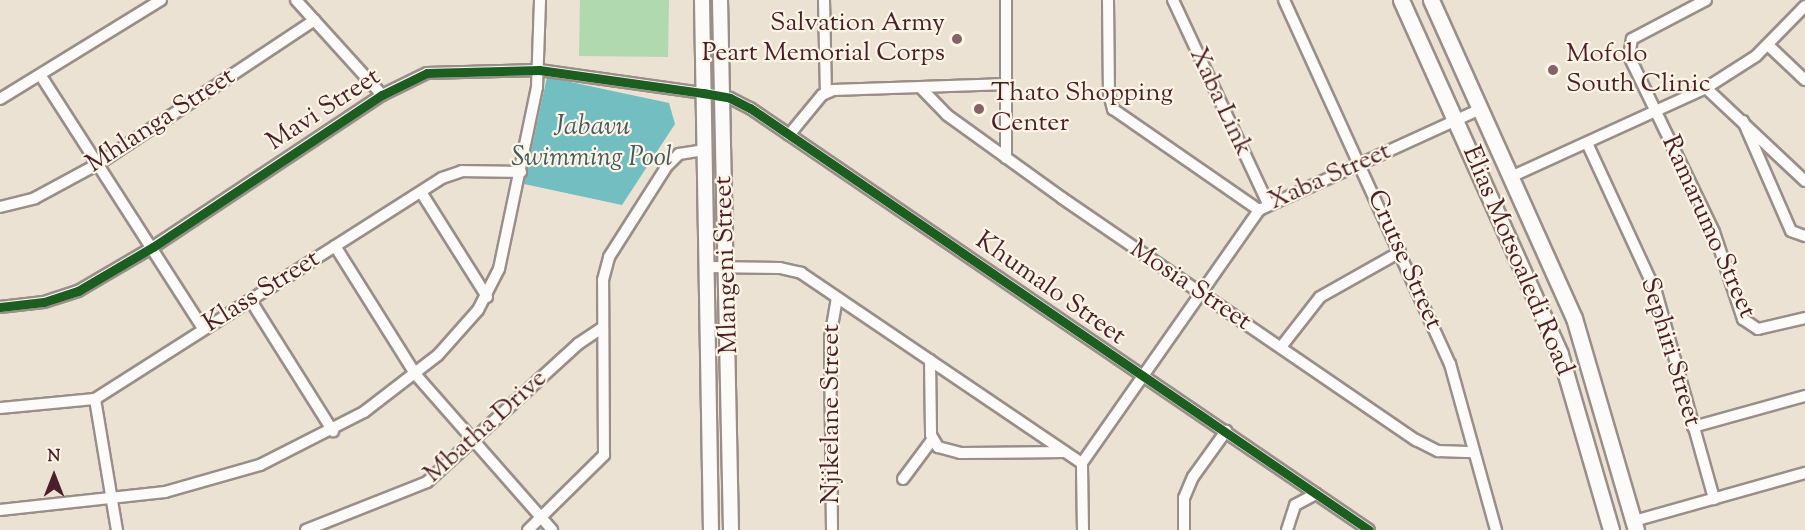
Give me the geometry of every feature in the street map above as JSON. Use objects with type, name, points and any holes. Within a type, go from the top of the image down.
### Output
[{"type":"main road","name":"Elias Motsoaledi Road","points":[[1401,0],[1560,354],[1611,530]]},
{"type":"main road","name":"Elias Motsoaledi Road","points":[[1431,0],[1513,176],[1585,348],[1635,525]]},
{"type":"street","points":[[0,99],[41,76],[161,0]]},
{"type":"street","points":[[297,0],[382,95]]},
{"type":"street","points":[[0,510],[165,492],[233,474],[333,431],[416,375],[465,327],[487,297],[502,261],[539,70],[540,0]]},
{"type":"street","name":"Mlangeni Street","points":[[702,0],[711,530]]},
{"type":"street","name":"Mlangeni Street","points":[[720,0],[731,530]]},
{"type":"street","points":[[789,135],[826,92],[824,0]]},
{"type":"street","points":[[1006,0],[1008,84],[1006,158]]},
{"type":"street","points":[[1108,0],[1109,94],[1113,109],[1263,207]]},
{"type":"street","name":"Xaba Link","points":[[1173,0],[1263,207]]},
{"type":"street","name":"Crutse Street","points":[[1284,0],[1450,364],[1497,530]]},
{"type":"street","points":[[1655,110],[1629,56],[1630,44],[1637,36],[1706,0]]},
{"type":"street","points":[[1513,176],[1706,88],[1768,45],[1805,6]]},
{"type":"street","name":"Mhlanga Street","points":[[0,207],[35,198],[98,164],[315,20]]},
{"type":"street","points":[[1768,45],[1805,80]]},
{"type":"street","name":"Mavi Street","points":[[0,307],[63,298],[153,247],[382,95],[428,73],[539,70],[703,93]]},
{"type":"street","points":[[41,76],[203,328]]},
{"type":"street","points":[[826,92],[1008,84]]},
{"type":"street","name":"Mosia Street","points":[[921,88],[947,115],[1006,158],[1426,446],[1451,453],[1474,452]]},
{"type":"street","points":[[1706,88],[1805,181]]},
{"type":"street","name":"Khumalo Street","points":[[703,93],[741,103],[1142,378],[1226,431],[1369,530]]},
{"type":"street","name":"Xaba Street","points":[[1082,463],[1263,207],[1481,109]]},
{"type":"street","name":"Ramarumo Street","points":[[1655,110],[1714,232],[1746,323],[1765,329],[1805,318]]},
{"type":"street","points":[[1743,121],[1791,231],[1805,237]]},
{"type":"street","name":"Sephiri Street","points":[[1587,142],[1656,292],[1714,499]]},
{"type":"street","points":[[528,530],[604,455],[602,328],[605,268],[616,246],[673,159],[704,150]]},
{"type":"street","name":"Klass Street","points":[[0,408],[95,399],[203,328],[452,174],[521,172]]},
{"type":"street","points":[[421,192],[487,297]]},
{"type":"street","points":[[335,246],[416,375],[552,530]]},
{"type":"street","points":[[1281,347],[1320,297],[1400,252]]},
{"type":"street","points":[[706,267],[793,269],[1082,463],[1083,530]]},
{"type":"street","name":"Njikelane Street","points":[[832,530],[830,338],[837,298]]},
{"type":"street","points":[[250,301],[333,431]]},
{"type":"street","name":"Mbatha Drive","points":[[306,530],[336,525],[416,489],[474,441],[578,344],[602,328]]},
{"type":"street","points":[[903,479],[932,440],[930,360]]},
{"type":"street","points":[[1693,427],[1805,396]]},
{"type":"street","points":[[95,399],[117,530]]},
{"type":"street","points":[[1184,530],[1184,498],[1193,477],[1226,431]]},
{"type":"street","points":[[932,440],[945,450],[960,453],[1065,452]]},
{"type":"street","points":[[1635,525],[1805,473]]},
{"type":"street","points":[[1287,530],[1295,505],[1316,494]]},
{"type":"green space","points":[[580,0],[669,0],[668,57],[579,56]]},
{"type":"water","name":"Jabavu Swimming Pool","points":[[547,77],[669,103],[675,124],[622,205],[524,184]]},
{"type":"cycle path","points":[[0,307],[44,302],[78,291],[153,247],[382,95],[427,73],[539,70],[703,93],[730,98],[750,108],[1369,530]]},
{"type":"place","name":"Salvation Army Peart Memorial Corps","points":[[957,39]]},
{"type":"place","name":"Mofolo South Clinic","points":[[1553,70]]},
{"type":"place","name":"Thato Shopping Center","points":[[979,109]]}]
